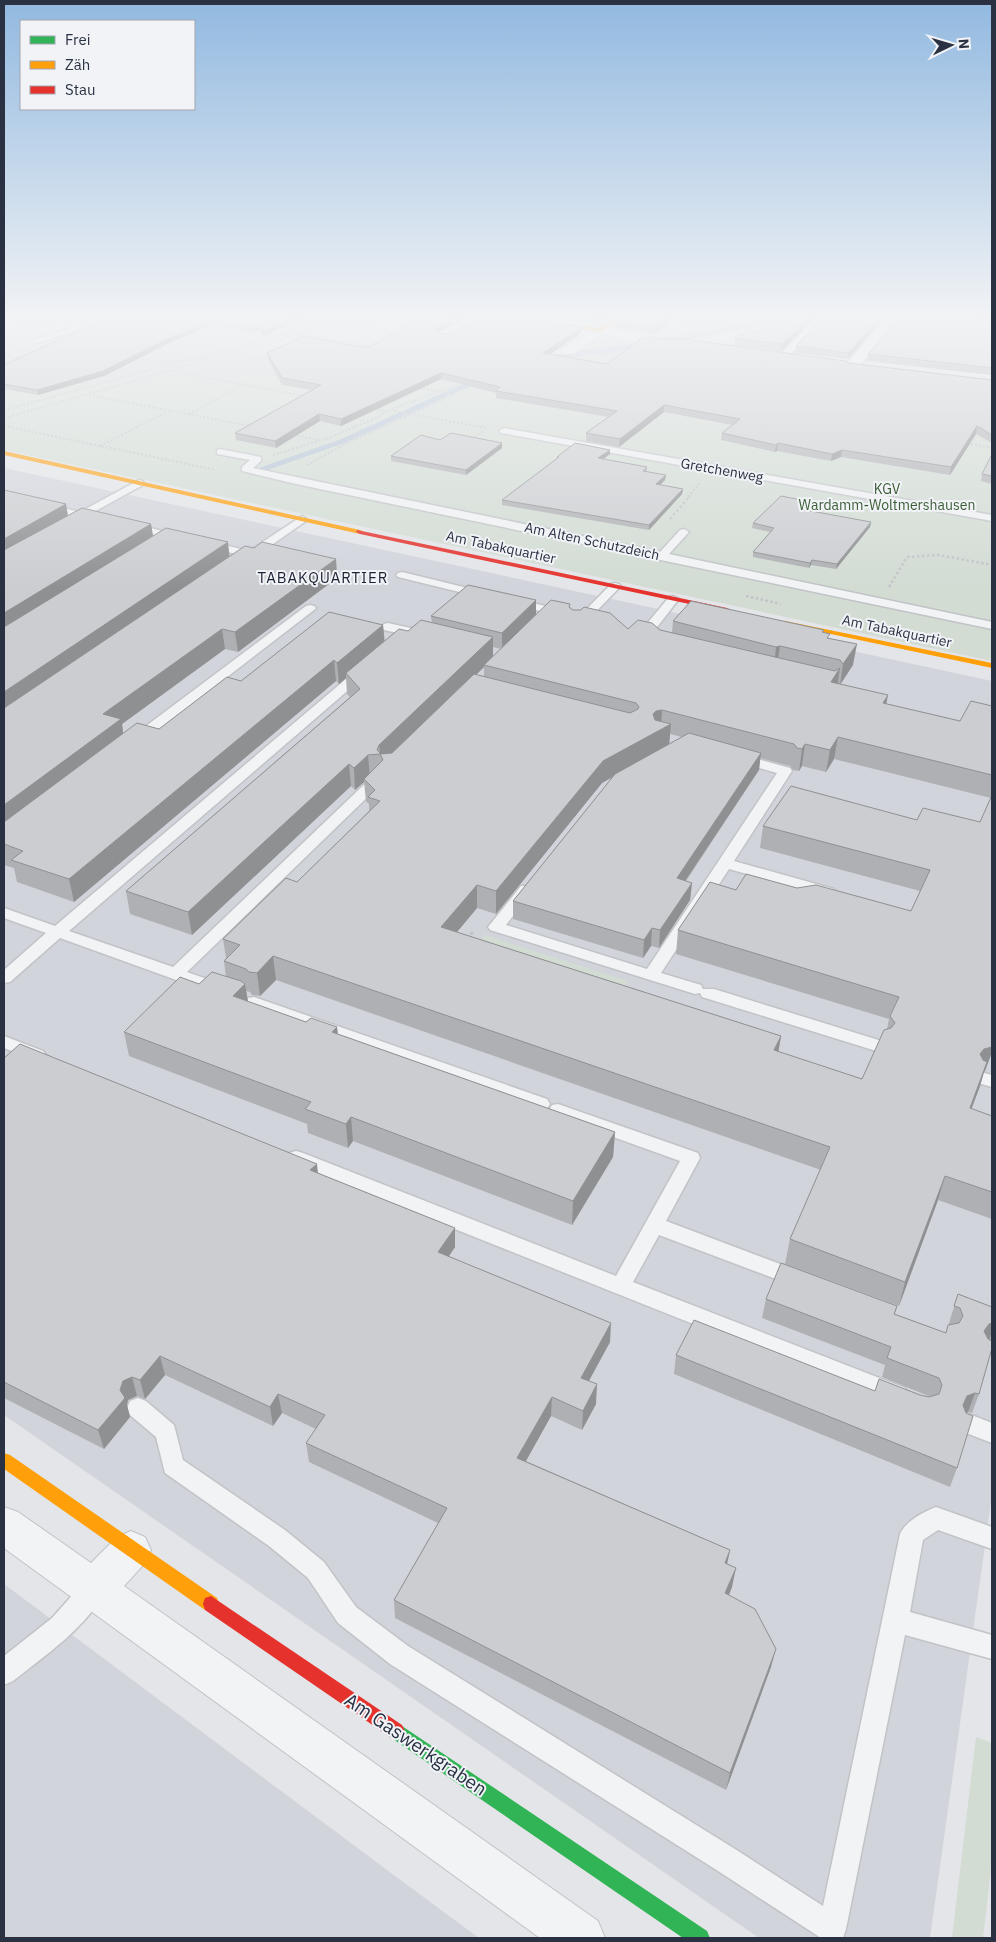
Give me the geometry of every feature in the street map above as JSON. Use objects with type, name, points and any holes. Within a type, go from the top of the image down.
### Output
[{"type":"street","name":"Am Tabakquartier","points":[[4,453],[740,613]]},
{"type":"street","name":"Am Tabakquartier","points":[[778,621],[992,666]]},
{"type":"street","name":"Am Gaswerkgraben","points":[[4,1460],[131,1550],[700,1938]]},
{"type":"street","points":[[4,1525],[581,1938]]},
{"type":"street","points":[[93,1590],[131,1550]]},
{"type":"lane","name":"Gretchenweg","points":[[504,431],[992,518]]},
{"type":"lane","points":[[220,452],[258,459]]},
{"type":"lane","points":[[245,469],[258,459]]},
{"type":"lane","name":"Am Alten Schutzdeich","points":[[245,469],[992,626]]},
{"type":"lane","points":[[73,527],[86,516],[138,483]]},
{"type":"lane","points":[[4,497],[252,555]]},
{"type":"lane","points":[[4,506],[16,500]]},
{"type":"lane","points":[[238,564],[302,519]]},
{"type":"lane","points":[[662,556],[684,532]]},
{"type":"lane","points":[[158,547],[174,537]]},
{"type":"lane","points":[[402,575],[546,609],[545,618],[525,636]]},
{"type":"lane","points":[[576,626],[615,586]]},
{"type":"lane","points":[[663,646],[647,630],[673,599]]},
{"type":"lane","points":[[122,751],[310,608]]},
{"type":"lane","points":[[388,626],[429,636]]},
{"type":"lane","points":[[394,644],[410,632]]},
{"type":"lane","points":[[4,978],[372,664]]},
{"type":"lane","points":[[651,976],[784,771],[729,755]]},
{"type":"lane","points":[[175,974],[376,781]]},
{"type":"lane","points":[[767,797],[786,802]]},
{"type":"lane","points":[[724,863],[848,897]]},
{"type":"lane","points":[[533,881],[496,927],[879,1046]]},
{"type":"lane","points":[[4,913],[235,995]]},
{"type":"lane","points":[[254,1002],[691,1158],[621,1286]]},
{"type":"lane","points":[[4,1043],[51,1061]]},
{"type":"lane","points":[[281,1152],[914,1402]]},
{"type":"lane","points":[[654,1225],[818,1286]]},
{"type":"lane","points":[[138,1408],[166,1432],[173,1466],[278,1538],[316,1570],[347,1615],[391,1649],[725,1859],[832,1929],[912,1534],[936,1518],[992,1538]]},
{"type":"lane","points":[[969,1424],[992,1432]]},
{"type":"lane","points":[[5,1672],[61,1626],[93,1590]]},
{"type":"lane","points":[[896,1620],[992,1648]]},
{"type":"path","points":[[4,418],[39,408]]},
{"type":"path","points":[[158,408],[254,427]]},
{"type":"path","points":[[189,414],[201,408]]},
{"type":"path","points":[[374,408],[384,412],[399,408]]},
{"type":"path","points":[[296,481],[309,462],[426,408]]},
{"type":"path","points":[[100,446],[170,410]]},
{"type":"path","points":[[393,410],[487,428],[468,442]]},
{"type":"path","points":[[258,459],[363,424],[381,416],[384,412]]},
{"type":"path","points":[[4,426],[210,470],[245,469]]},
{"type":"path","points":[[291,435],[319,440]]},
{"type":"path","points":[[963,443],[992,448]]},
{"type":"path","points":[[684,532],[667,522],[713,468]]},
{"type":"path","points":[[879,602],[907,557],[926,553],[992,565]]},
{"type":"path","points":[[460,936],[496,927]]},
{"type":"shaded area","points":[[4,468],[992,681],[992,1495],[930,1938],[759,1938],[4,1415]]},
{"type":"shaded area","points":[[4,1584],[391,1873],[479,1938],[4,1938]]},
{"type":"green space","name":"KGV Wardamm-Woltmershausen","points":[[4,408],[992,408],[992,661],[4,450]]},
{"type":"green space","points":[[485,935],[628,981],[612,1005],[467,958]]},
{"type":"green space","points":[[976,1737],[992,1743],[992,1860],[983,1938],[952,1938]]},
{"type":"building","points":[[280,408],[366,408],[341,419],[319,414],[275,441],[235,433]]},
{"type":"building","points":[[597,408],[661,408],[620,439],[586,433],[617,411]]},
{"type":"building","points":[[678,408],[992,408],[992,435],[977,426],[951,467],[842,450],[832,454],[778,443],[776,445],[722,433],[740,419]]},
{"type":"building","points":[[451,433],[502,443],[466,470],[391,456],[421,435],[440,440]]},
{"type":"building","points":[[575,443],[610,450],[598,458],[647,467],[643,471],[666,475],[656,484],[683,489],[649,525],[502,500]]},
{"type":"building","points":[[992,454],[992,476],[982,474]]},
{"type":"building","points":[[4,490],[66,504],[4,539]]},
{"type":"building","points":[[781,496],[807,501],[800,509],[871,522],[837,564],[812,560],[810,563],[753,552],[774,528],[753,523]]},
{"type":"building","points":[[82,508],[151,524],[4,613],[4,550]]},
{"type":"building","points":[[166,528],[228,542],[4,692],[4,627]]},
{"type":"building","points":[[262,542],[336,559],[235,632],[222,629],[103,714],[121,719],[4,805],[4,708],[245,546],[254,548]]},
{"type":"building","points":[[468,585],[536,600],[502,633],[431,616]]},
{"type":"building","points":[[551,600],[570,604],[569,607],[573,610],[581,610],[584,607],[610,613],[628,629],[638,620],[652,623],[660,630],[835,671],[840,668],[831,682],[888,695],[883,703],[960,721],[971,701],[992,706],[992,775],[838,737],[830,750],[805,744],[802,749],[797,748],[794,744],[662,710],[656,711],[653,714],[655,720],[671,724],[603,761],[496,891],[477,885],[441,927],[781,1036],[774,1050],[862,1079],[884,1030],[891,1028],[895,1023],[890,1016],[899,997],[678,930],[710,882],[736,890],[746,874],[797,888],[816,885],[911,911],[930,870],[763,826],[791,786],[917,820],[923,808],[980,822],[992,795],[992,1047],[984,1049],[980,1054],[983,1060],[987,1062],[970,1108],[992,1116],[992,1192],[945,1176],[905,1282],[790,1239],[830,1147],[273,956],[257,973],[249,972],[246,969],[224,961],[240,945],[223,939],[286,878],[297,882],[380,801],[368,797],[375,790],[364,779],[383,760],[380,754],[368,755],[354,768],[349,764],[188,912],[126,891],[360,689],[346,673],[399,629],[408,631],[421,620],[493,637],[379,745],[377,750],[381,754],[392,753],[474,674],[630,713],[638,709],[639,707],[636,703],[484,665]]},
{"type":"building","points":[[691,601],[824,630],[822,632],[830,634],[827,638],[857,644],[843,664],[840,660],[780,646],[776,647],[673,621]]},
{"type":"building","points":[[329,612],[383,625],[337,663],[334,660],[69,879],[11,860],[23,851],[4,844],[4,822],[137,723],[159,729],[227,677],[241,681]]},
{"type":"building","points":[[689,733],[761,753],[677,878],[692,883],[660,930],[652,928],[644,940],[513,901],[615,774]]},
{"type":"building","points":[[212,972],[245,984],[233,996],[306,1022],[311,1018],[337,1027],[332,1032],[615,1132],[573,1201],[351,1117],[346,1124],[305,1109],[311,1102],[124,1032],[180,977],[199,984]]},
{"type":"building","points":[[20,1044],[317,1164],[310,1170],[455,1228],[438,1252],[611,1323],[581,1378],[597,1384],[583,1411],[552,1397],[517,1458],[730,1550],[725,1563],[736,1568],[725,1593],[755,1609],[776,1649],[730,1773],[394,1600],[447,1508],[306,1443],[325,1415],[278,1394],[270,1407],[160,1356],[140,1380],[132,1377],[123,1381],[120,1390],[125,1398],[98,1430],[4,1382],[4,1058]]},
{"type":"building","points":[[781,1263],[897,1306],[894,1314],[946,1333],[948,1325],[959,1323],[963,1316],[960,1308],[954,1306],[958,1294],[992,1307],[992,1323],[984,1331],[988,1339],[992,1341],[992,1348],[979,1394],[975,1393],[967,1396],[963,1405],[966,1413],[973,1416],[957,1468],[676,1355],[694,1320],[875,1391],[879,1379],[920,1395],[929,1397],[939,1394],[942,1385],[939,1378],[887,1358],[891,1347],[766,1299]]},
{"type":"waterway","points":[[407,412],[416,408]]},
{"type":"waterway","points":[[263,469],[343,441],[402,414]]},
{"type":"traffic: fast","points":[[396,1731],[700,1938]]},
{"type":"traffic: slow","points":[[4,453],[360,532]]},
{"type":"traffic: slow","points":[[788,623],[992,666]]},
{"type":"traffic: slow","points":[[4,1460],[211,1604]]},
{"type":"traffic: jam","points":[[360,532],[727,610]]},
{"type":"traffic: jam","points":[[211,1604],[396,1731]]},
{"type":"district","name":"TABAKQUARTIER","points":[[323,578]]}]
